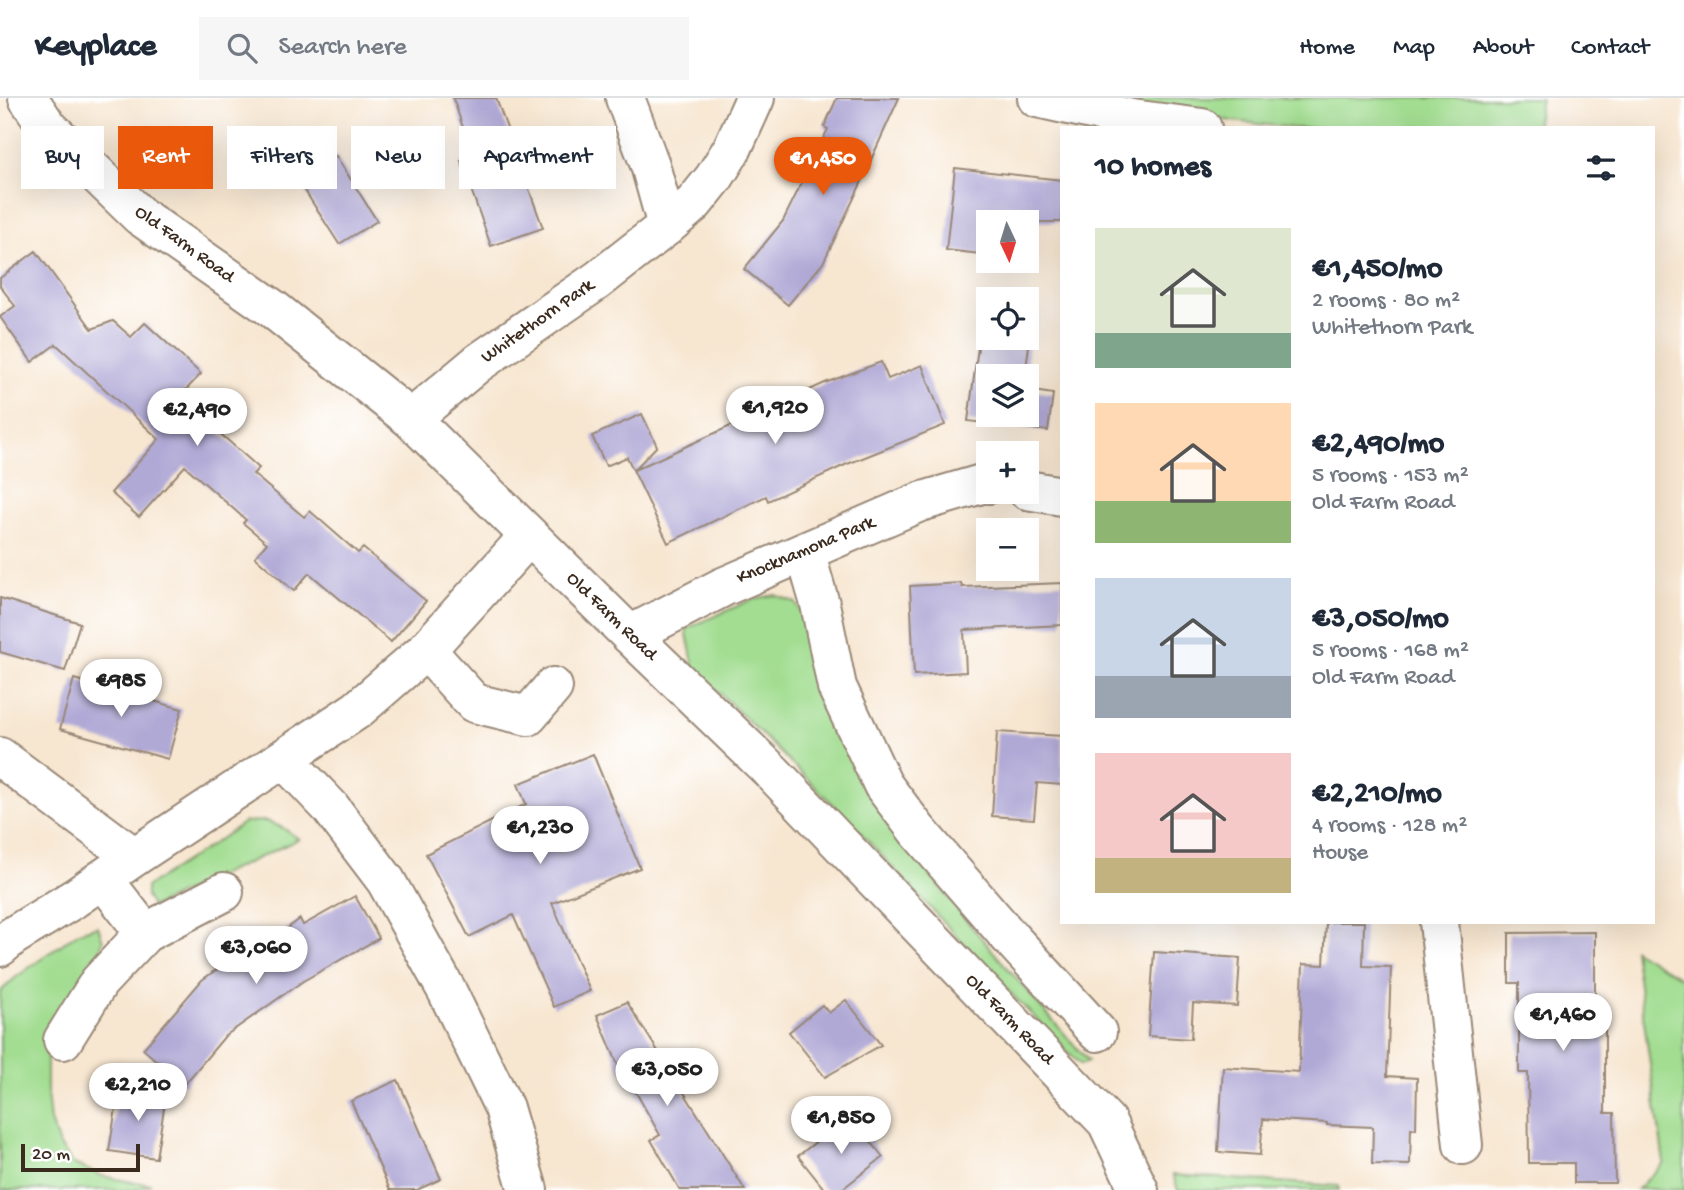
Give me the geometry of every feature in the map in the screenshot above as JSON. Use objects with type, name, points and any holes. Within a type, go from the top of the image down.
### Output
[{"type":"street","name":"Old Farm Road","points":[[28,98],[47,126],[140,216],[272,309],[411,419],[772,772],[1107,1122],[1139,1190]]},
{"type":"street","points":[[625,98],[650,165],[667,226]]},
{"type":"street","name":"Whitethorn Park","points":[[411,419],[478,363],[598,280],[694,202],[714,178],[732,149],[755,98]]},
{"type":"street","points":[[1037,98],[1132,119],[1186,126]]},
{"type":"street","name":"Knocknamona Park","points":[[630,635],[723,587],[920,502],[976,486]]},
{"type":"street","points":[[1039,492],[1060,496]]},
{"type":"street","points":[[0,947],[357,710],[426,650],[529,536]]},
{"type":"street","points":[[805,552],[820,604],[837,687],[883,785],[954,873],[1097,1032]]},
{"type":"street","points":[[426,650],[474,704],[528,716],[553,687]]},
{"type":"street","points":[[0,757],[134,857]]},
{"type":"street","points":[[284,760],[330,807],[386,881],[447,991],[504,1108],[528,1190]]},
{"type":"street","points":[[103,879],[145,933]]},
{"type":"street","points":[[63,1040],[99,982],[145,933],[224,892]]},
{"type":"street","points":[[1439,924],[1463,1145]]},
{"type":"green space","points":[[1101,98],[1541,98],[1536,126],[1277,126],[1121,108]]},
{"type":"green space","points":[[775,595],[795,602],[802,613],[899,834],[965,919],[1088,1061],[1081,1065],[985,967],[844,815],[694,668],[686,629],[753,599]]},
{"type":"green space","points":[[266,821],[299,839],[152,907],[146,896],[146,887],[245,822]]},
{"type":"green space","points":[[98,926],[103,941],[97,959],[47,1046],[50,1121],[59,1145],[74,1164],[102,1176],[151,1184],[135,1190],[0,1190],[0,992],[79,932]]},
{"type":"green space","points":[[1634,950],[1684,980],[1684,1190],[1637,1189],[1664,1163]]},
{"type":"green space","points":[[1173,1175],[1339,1186],[1339,1190],[1178,1190]]},
{"type":"building","points":[[453,98],[496,98],[506,126],[462,126]]},
{"type":"building","points":[[837,98],[899,98],[823,263],[788,305],[744,269],[783,221],[828,129],[824,127]]},
{"type":"building","points":[[337,158],[351,180],[351,189],[357,189],[377,221],[339,244],[304,189],[337,189]]},
{"type":"building","points":[[955,168],[1060,180],[1060,222],[1040,222],[1040,210],[976,210],[976,253],[946,250]]},
{"type":"building","points":[[471,189],[529,189],[543,228],[491,246]]},
{"type":"building","points":[[36,251],[92,329],[113,321],[131,337],[145,323],[201,374],[179,397],[259,468],[253,474],[304,517],[310,511],[358,553],[363,548],[426,601],[391,642],[309,573],[294,591],[255,557],[267,543],[243,523],[246,520],[185,466],[139,517],[111,493],[159,439],[56,344],[32,362],[0,317],[15,306],[0,286],[0,278]]},
{"type":"building","points":[[978,350],[1028,350],[1027,364],[976,364],[976,422],[968,421]]},
{"type":"building","points":[[881,362],[888,379],[922,365],[945,425],[845,465],[768,501],[766,496],[668,543],[627,457],[606,466],[592,436],[642,414],[657,446],[634,470],[825,383]]},
{"type":"building","points":[[1039,392],[1053,394],[1048,431],[1016,427],[1039,427]]},
{"type":"building","points":[[1060,583],[1060,625],[964,630],[966,672],[914,675],[910,586]]},
{"type":"building","points":[[0,598],[80,623],[65,671],[0,652]]},
{"type":"building","points":[[74,679],[182,709],[168,759],[60,729]]},
{"type":"building","points":[[997,732],[1060,736],[1060,785],[1037,783],[1034,819],[992,816]]},
{"type":"building","points":[[593,754],[640,868],[552,903],[590,991],[554,1007],[513,915],[469,937],[426,854],[526,804],[518,784]]},
{"type":"building","points":[[355,896],[379,938],[303,981],[225,1036],[184,1085],[143,1049],[202,980],[226,963],[231,969],[300,919],[303,925]]},
{"type":"building","points":[[1326,924],[1364,924],[1363,966],[1391,967],[1387,1076],[1417,1078],[1416,1129],[1411,1128],[1410,1165],[1372,1164],[1373,1127],[1327,1123],[1263,1119],[1260,1155],[1218,1152],[1223,1067],[1299,1072],[1303,964],[1324,965]]},
{"type":"building","points":[[1595,932],[1595,1022],[1605,1022],[1605,1113],[1614,1113],[1615,1183],[1574,1183],[1574,1163],[1529,1163],[1528,1073],[1519,1073],[1519,983],[1509,983],[1509,933]]},
{"type":"building","points":[[1154,952],[1240,958],[1237,1006],[1193,1003],[1191,1039],[1148,1036]]},
{"type":"building","points":[[846,1000],[881,1045],[825,1077],[789,1032],[822,1005],[829,1013]]},
{"type":"building","points":[[627,1002],[745,1190],[680,1190],[651,1140],[660,1135],[624,1071],[621,1072],[597,1015]]},
{"type":"building","points":[[398,1080],[441,1179],[417,1190],[390,1190],[351,1101]]},
{"type":"building","points":[[119,1089],[166,1096],[156,1158],[109,1151]]},
{"type":"building","points":[[850,1115],[883,1157],[841,1190],[825,1190],[798,1156]]}]
